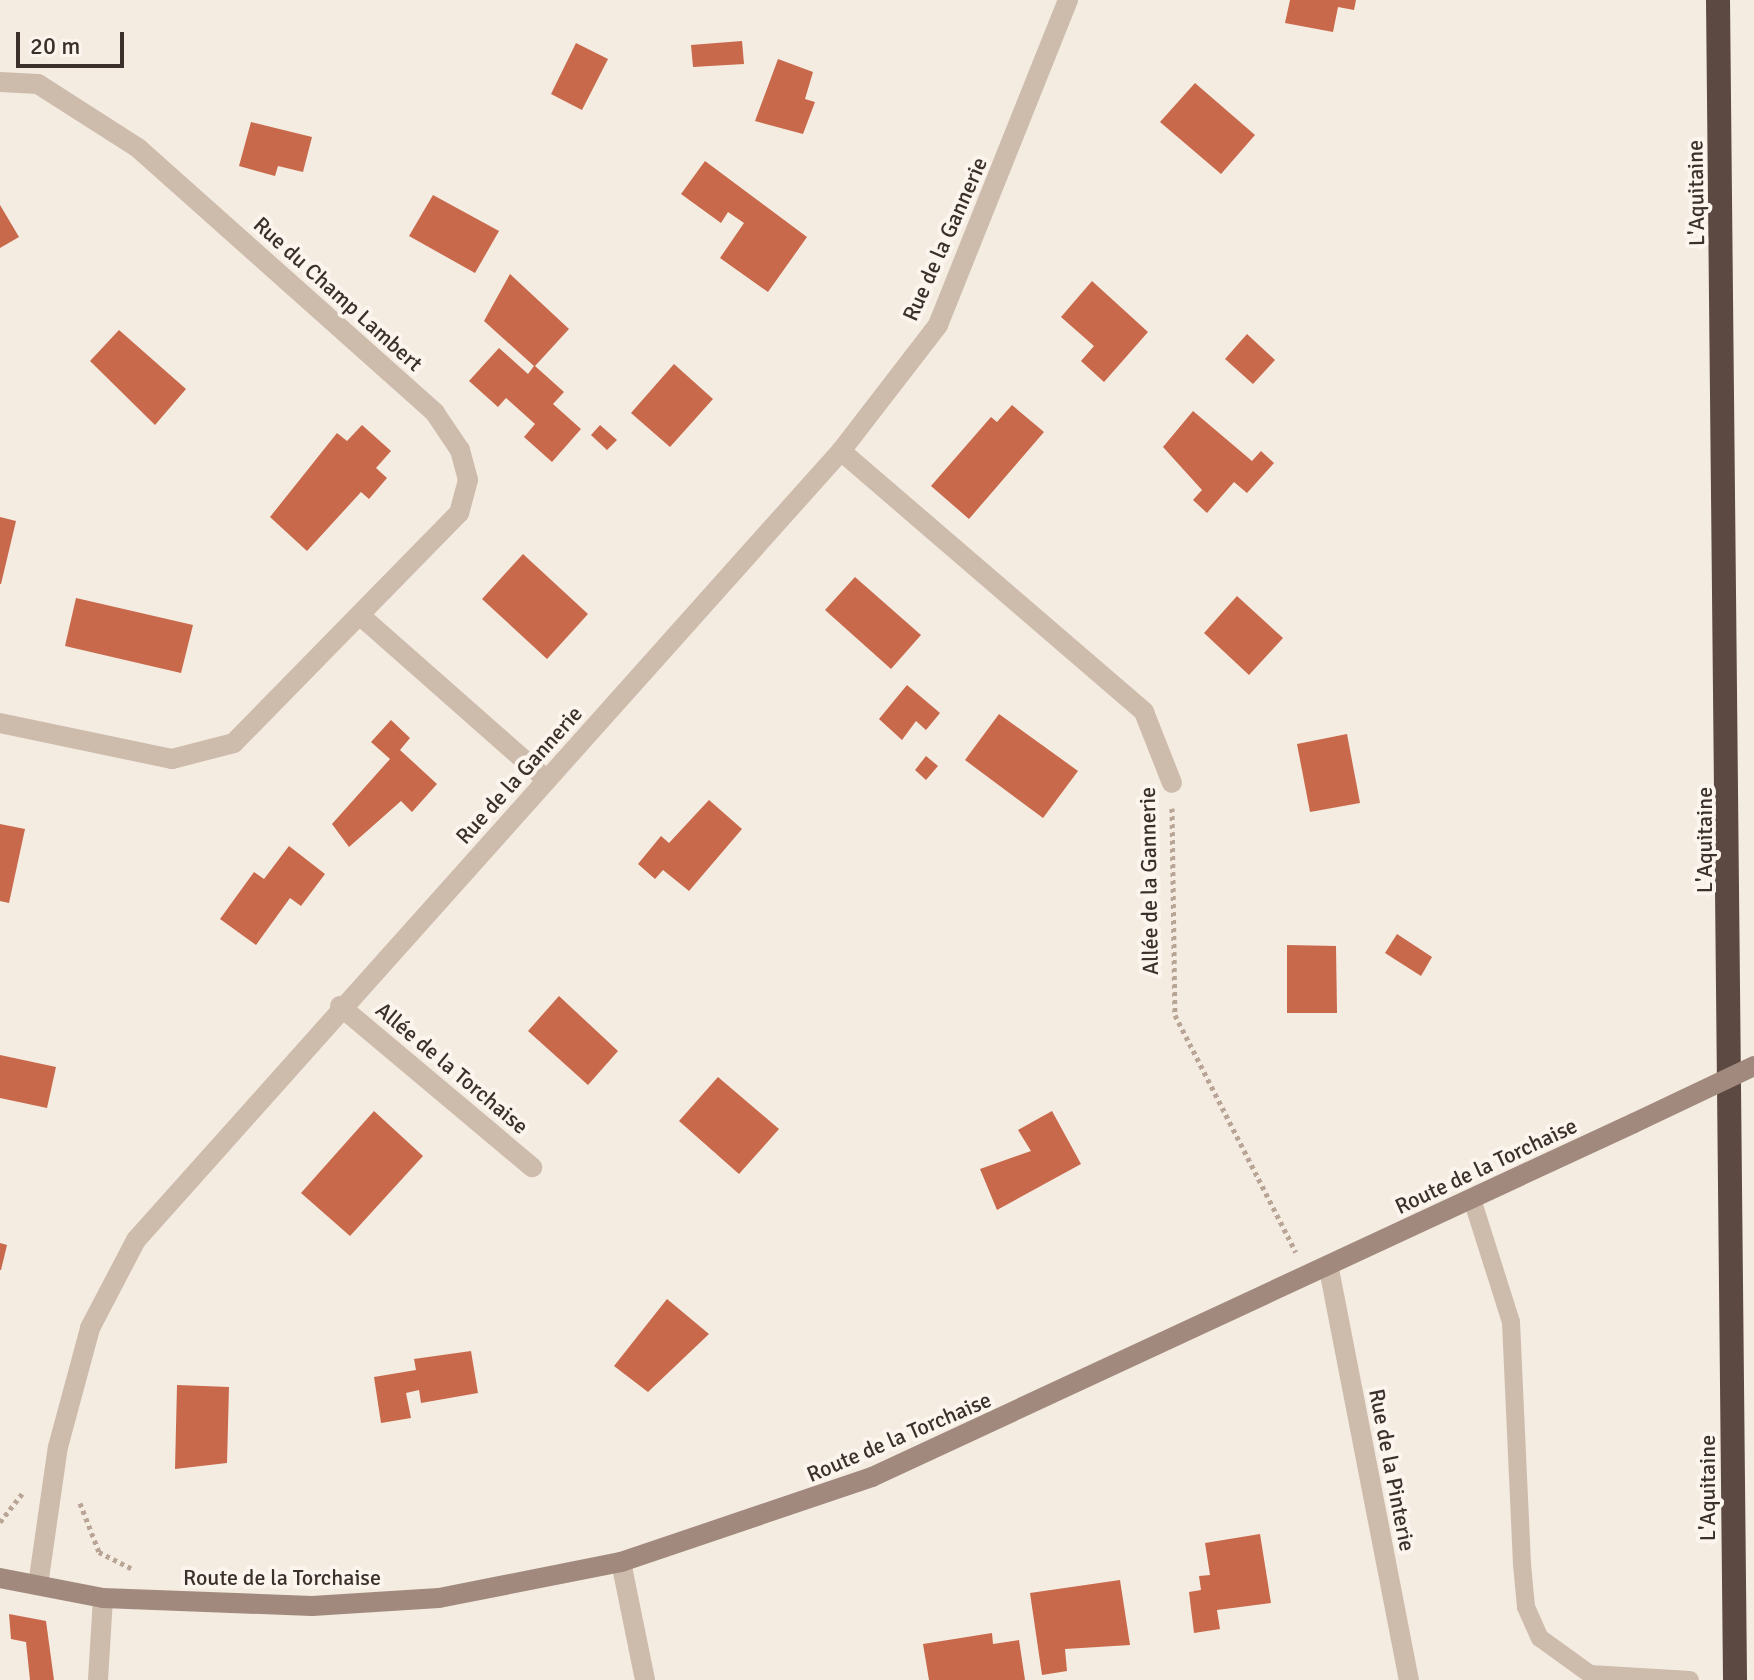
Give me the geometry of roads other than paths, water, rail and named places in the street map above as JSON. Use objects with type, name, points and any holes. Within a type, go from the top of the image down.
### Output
[{"type":"highway","name":"L'Aquitaine","points":[[1718,0],[1735,1680]]},
{"type":"main road","name":"Route de la Torchaise","points":[[0,1578],[103,1598],[312,1606],[439,1598],[621,1562],[872,1477],[1320,1273],[1754,1066]]},
{"type":"street","name":"Rue de la Gannerie","points":[[38,1585],[62,1432],[106,1290],[136,1240],[340,1006],[841,451],[938,325],[1068,0]]},
{"type":"street","name":"Rue du Champ Lambert","points":[[0,82],[38,84],[138,148],[435,413],[460,450],[468,480],[459,513],[363,618],[234,743],[200,756],[172,759],[0,723]]},
{"type":"street","name":"Allée de la Gannerie","points":[[841,451],[1144,712],[1172,783]]},
{"type":"street","points":[[363,618],[547,780]]},
{"type":"street","name":"Allée de la Torchaise","points":[[340,1006],[532,1167]]},
{"type":"street","name":"Rue de la Pinterie","points":[[1320,1273],[1409,1680]]},
{"type":"street","points":[[621,1562],[645,1680]]},
{"type":"street","points":[[98,1680],[103,1598]]},
{"type":"lane","points":[[1472,1199],[1511,1322],[1522,1564],[1526,1607],[1540,1638],[1590,1674],[1690,1680]]}]
